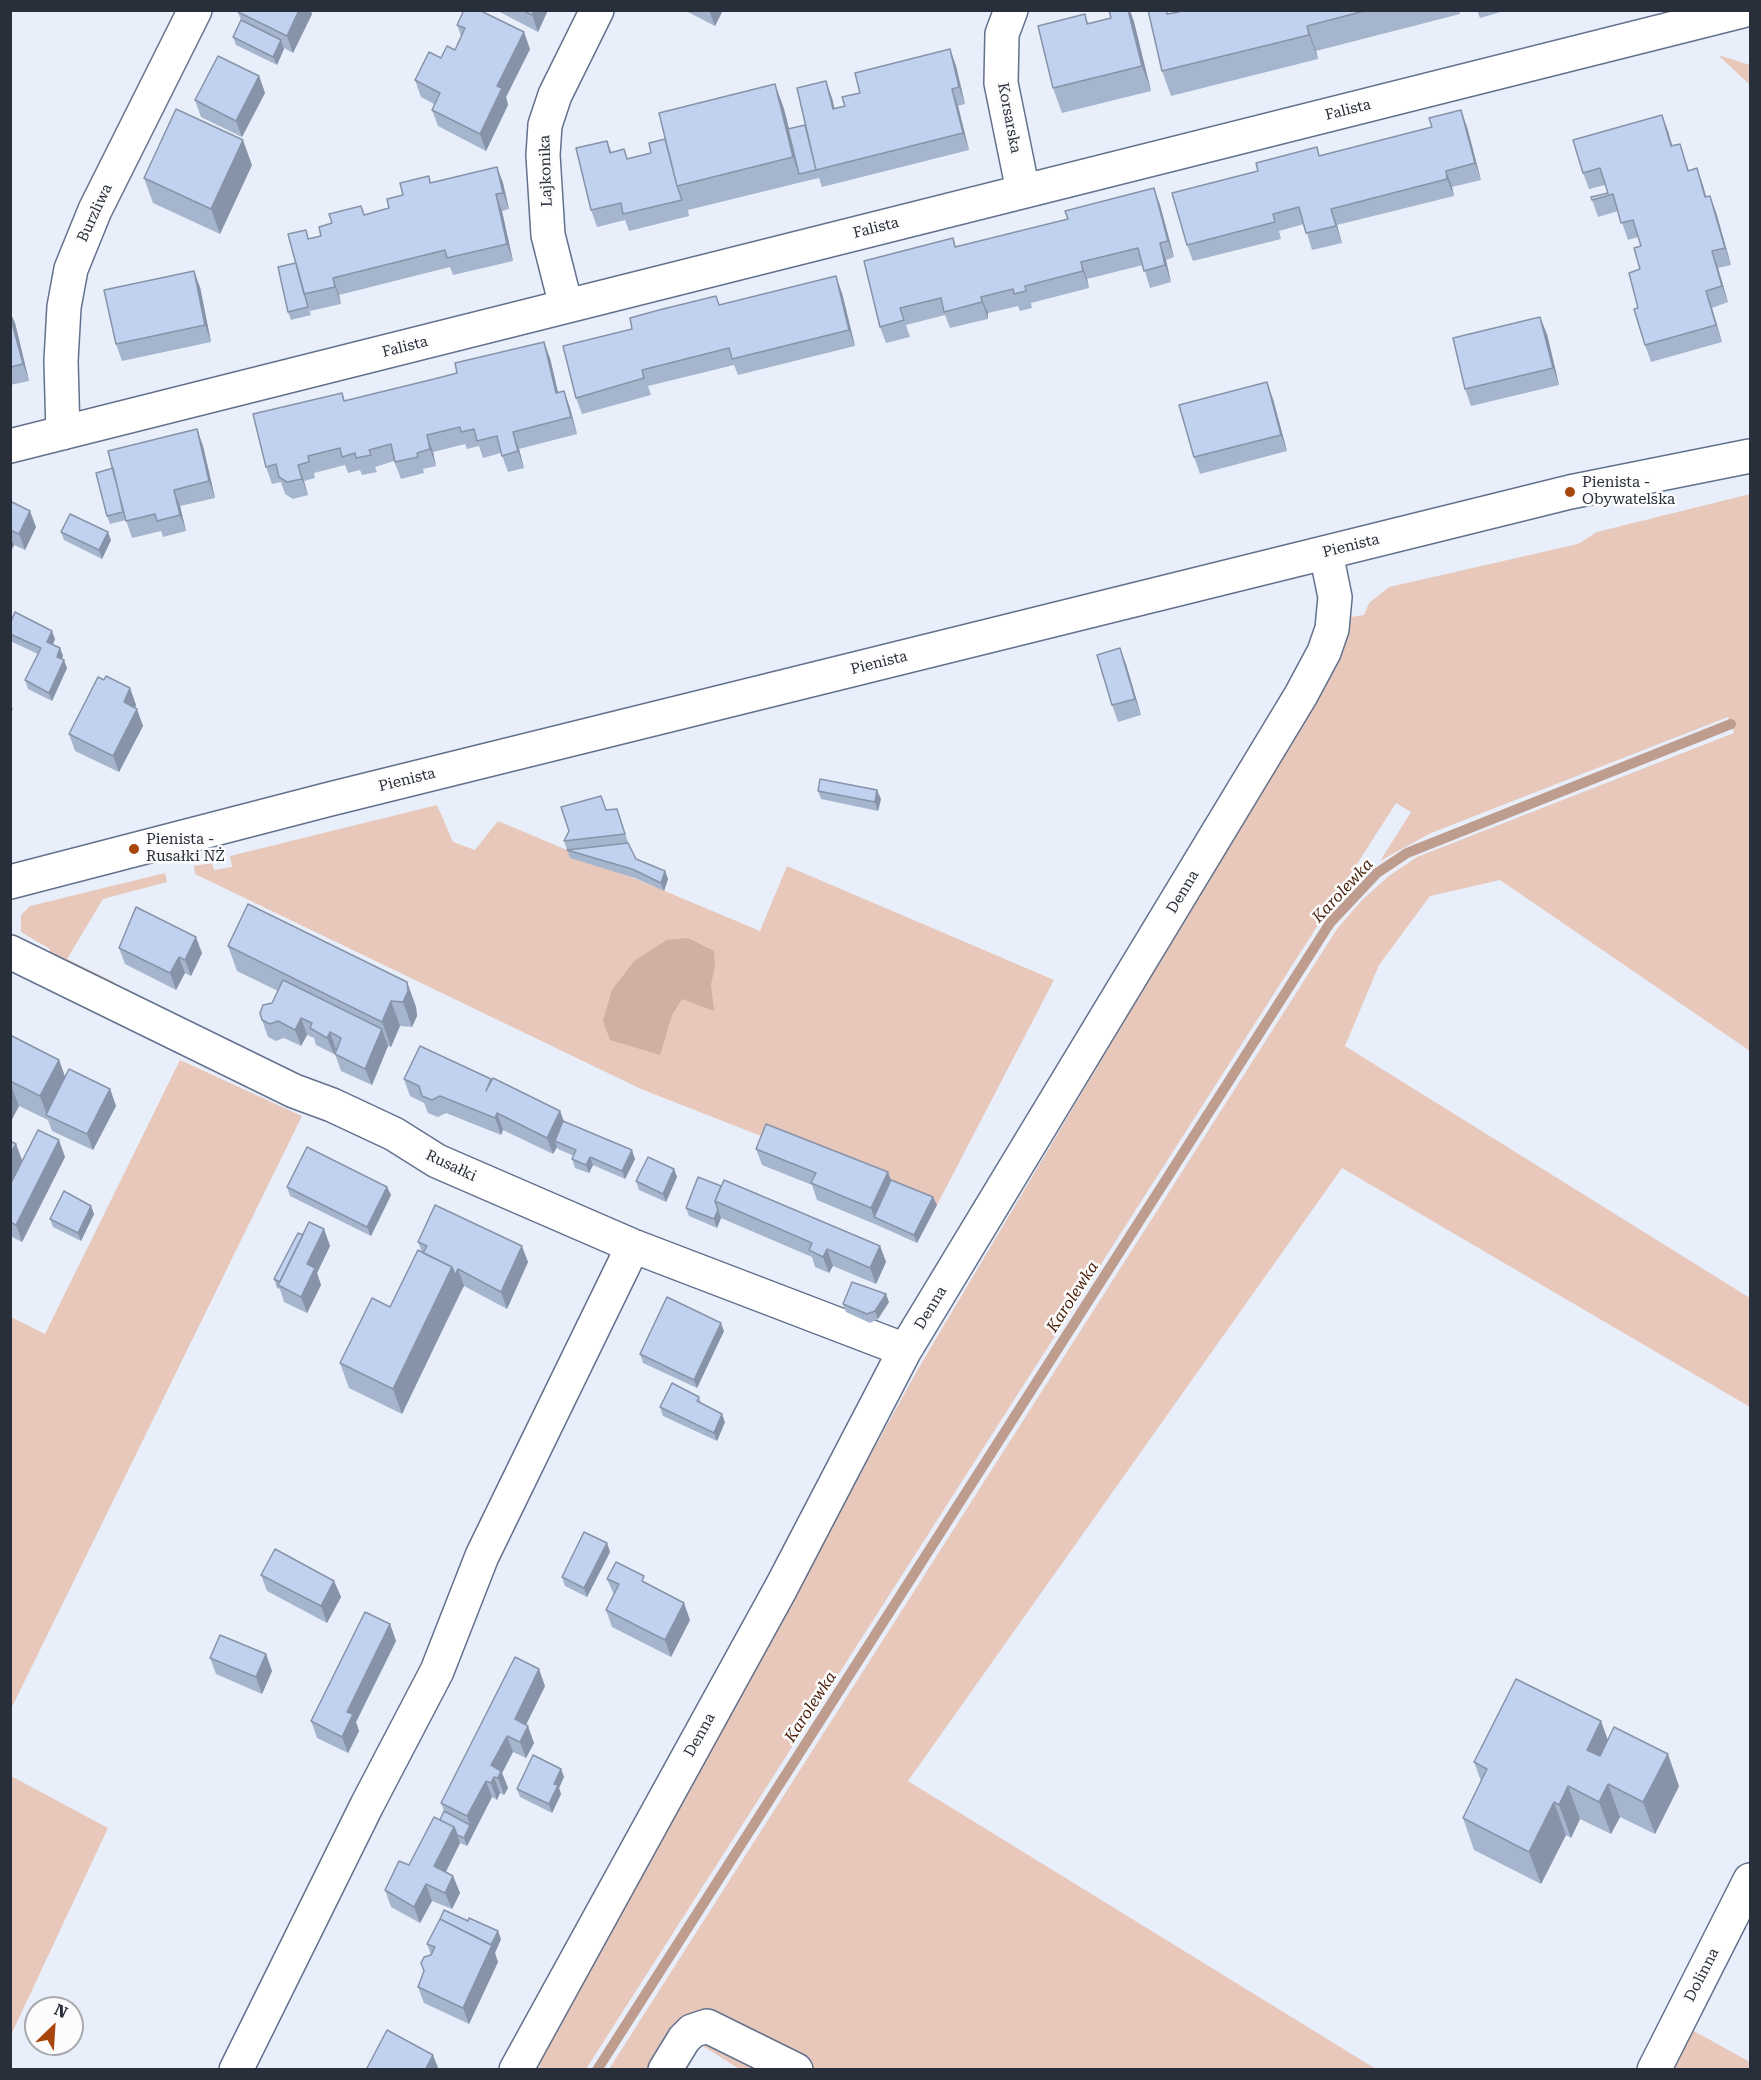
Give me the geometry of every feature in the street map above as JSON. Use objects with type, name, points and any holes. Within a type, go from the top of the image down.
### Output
[{"type":"street","name":"Burzliwa","points":[[63,433],[61,361],[64,307],[71,268],[95,210],[195,10]]},
{"type":"street","name":"Lajkonika","points":[[566,306],[548,235],[543,155],[545,124],[555,95],[597,10]]},
{"type":"street","name":"Korsarska","points":[[1011,10],[1002,34],[1001,83],[1023,191]]},
{"type":"street","name":"Falista","points":[[10,446],[1023,191],[1745,16]]},
{"type":"street","name":"Pienista","points":[[10,882],[319,802],[1570,492],[1750,456]]},
{"type":"street","name":"Denna","points":[[516,2070],[781,1588],[905,1350],[1301,695],[1324,652],[1332,629],[1335,603],[1334,585],[1326,553]]},
{"type":"street","name":"Rusałki","points":[[10,952],[294,1091],[332,1105],[394,1134],[431,1158],[633,1246],[905,1350]]},
{"type":"street","points":[[236,2070],[367,1805],[437,1671],[482,1556],[633,1246]]},
{"type":"street","name":"Dolinna","points":[[1654,2070],[1750,1880]]},
{"type":"street","points":[[664,2070],[684,2039],[692,2031],[707,2026],[795,2070]]},
{"type":"shaded area","points":[[1718,55],[1750,65],[1750,85]]},
{"type":"shaded area","points":[[1750,494],[1750,1051],[1500,880],[1430,896],[1379,965],[1345,1046],[1750,1298],[1750,1407],[1342,1168],[908,1781],[1376,2069],[741,2070],[698,2043],[680,2069],[609,2069],[1337,929],[1363,899],[1389,876],[1417,857],[1734,733],[1728,717],[1431,833],[1380,861],[1411,812],[1396,803],[586,2069],[530,2070],[918,1369],[1327,680],[1342,652],[1351,617],[1364,615],[1369,603],[1389,587],[1578,544],[1597,532]]},
{"type":"shaded area","points":[[437,805],[453,842],[475,850],[498,821],[760,931],[787,866],[1054,980],[937,1205],[641,1089],[195,874],[194,866],[212,863],[214,870],[232,867],[230,856]]},
{"type":"shaded area","points":[[165,873],[167,882],[103,899],[67,959],[114,982],[111,988],[49,958],[50,949],[21,932],[21,915],[30,906]]},
{"type":"shaded area","points":[[688,938],[714,951],[715,965],[711,985],[714,1011],[682,999],[672,1015],[660,1055],[610,1040],[603,1021],[612,990],[635,960],[667,940]]},
{"type":"shaded area","points":[[180,1060],[302,1116],[11,1709],[11,1317],[45,1334]]},
{"type":"shaded area","points":[[11,1776],[108,1828],[29,1996],[24,1996],[24,2007],[11,2035]]},
{"type":"shaded area","points":[[1692,2030],[1750,2062],[1750,2069],[1672,2070]]},
{"type":"building","points":[[239,10],[299,10],[287,36],[238,12]]},
{"type":"building","points":[[464,10],[479,10],[524,32],[497,86],[502,88],[480,134],[432,110],[440,93],[415,80],[429,52],[441,58],[447,46],[455,50],[465,28],[457,25]]},
{"type":"building","points":[[522,10],[534,10],[532,15]]},
{"type":"building","points":[[1109,10],[1128,10],[1142,66],[1053,88],[1038,26],[1085,14],[1087,24],[1111,18]]},
{"type":"building","points":[[1148,10],[1166,10],[1167,14],[1179,12],[1179,10],[1368,10],[1307,26],[1309,35],[1162,71]]},
{"type":"building","points":[[241,20],[281,40],[273,57],[233,37]]},
{"type":"building","points":[[950,49],[959,87],[952,89],[963,133],[816,170],[797,88],[826,81],[833,109],[845,106],[842,97],[860,93],[855,73]]},
{"type":"building","points":[[218,56],[259,76],[236,121],[195,100]]},
{"type":"building","points":[[775,84],[793,157],[677,186],[659,113]]},
{"type":"building","points":[[176,109],[243,140],[211,209],[144,178]]},
{"type":"building","points":[[1461,110],[1475,163],[1446,171],[1447,179],[1331,209],[1336,226],[1306,233],[1299,207],[1273,214],[1275,222],[1187,245],[1172,193],[1258,171],[1256,163],[1317,147],[1319,156],[1432,127],[1429,118]]},
{"type":"building","points":[[1662,115],[1671,146],[1680,144],[1688,171],[1697,168],[1705,197],[1710,196],[1725,248],[1712,251],[1722,286],[1706,291],[1716,325],[1645,345],[1634,309],[1638,308],[1629,273],[1640,269],[1634,248],[1641,246],[1633,220],[1621,223],[1613,194],[1592,200],[1591,197],[1608,193],[1600,168],[1583,173],[1573,140]]},
{"type":"building","points":[[805,125],[816,170],[799,174],[788,129]]},
{"type":"building","points":[[665,139],[682,200],[623,214],[621,203],[591,210],[576,148],[607,141],[610,153],[624,149],[627,159],[651,153],[649,143]]},
{"type":"building","points":[[497,167],[503,193],[496,194],[507,244],[447,258],[445,250],[333,278],[335,287],[304,294],[288,234],[306,230],[308,239],[321,236],[319,227],[332,223],[329,214],[361,206],[364,215],[389,208],[387,199],[403,195],[400,183],[429,176],[430,183]]},
{"type":"building","points":[[1154,188],[1168,241],[1160,243],[1165,265],[1144,271],[1138,248],[1081,262],[1083,271],[1025,286],[1026,291],[1014,294],[1013,289],[981,297],[982,302],[944,312],[941,298],[900,308],[904,320],[880,327],[864,261],[953,238],[955,247],[1068,219],[1065,211]]},
{"type":"building","points":[[296,263],[308,307],[288,312],[278,267]]},
{"type":"building","points":[[194,271],[205,325],[116,344],[104,290]]},
{"type":"building","points":[[836,276],[849,330],[732,359],[729,348],[642,370],[644,378],[576,398],[563,346],[632,329],[630,318],[659,310],[716,296],[719,305]]},
{"type":"building","points":[[10,315],[23,364],[10,367]]},
{"type":"building","points":[[1540,317],[1553,368],[1465,389],[1453,338]]},
{"type":"building","points":[[544,342],[556,393],[564,391],[571,417],[513,432],[518,451],[502,456],[497,436],[477,441],[474,429],[461,432],[460,427],[427,435],[430,449],[417,453],[418,457],[395,462],[391,444],[369,450],[371,455],[356,458],[355,453],[342,457],[340,448],[308,456],[309,462],[298,465],[302,479],[287,482],[279,477],[276,464],[266,467],[253,414],[342,393],[344,401],[438,378],[457,373],[455,363]]},
{"type":"building","points":[[1267,382],[1281,435],[1194,457],[1179,405]]},
{"type":"building","points":[[197,429],[209,481],[174,490],[180,515],[157,521],[155,514],[126,521],[108,451]]},
{"type":"building","points":[[113,468],[123,512],[107,516],[96,473]]},
{"type":"building","points":[[10,501],[30,511],[19,534],[10,530]]},
{"type":"building","points":[[70,514],[108,532],[99,550],[61,532]]},
{"type":"building","points":[[15,612],[52,631],[47,642],[60,648],[57,657],[64,660],[49,693],[25,680],[41,648],[10,634],[10,624]]},
{"type":"building","points":[[1120,648],[1135,699],[1112,705],[1097,655]]},
{"type":"building","points":[[106,676],[130,688],[124,702],[137,709],[113,756],[69,734],[98,677],[104,680]]},
{"type":"building","points":[[820,779],[877,790],[875,802],[818,791]]},
{"type":"building","points":[[601,796],[606,810],[617,809],[625,834],[564,841],[569,831],[561,807]]},
{"type":"building","points":[[628,843],[636,859],[665,871],[661,883],[632,869],[567,850]]},
{"type":"building","points":[[248,904],[407,982],[408,991],[403,1002],[391,1001],[382,1022],[228,946]]},
{"type":"building","points":[[136,907],[196,937],[185,960],[179,957],[170,973],[119,948]]},
{"type":"building","points":[[283,980],[382,1029],[365,1069],[335,1054],[341,1038],[330,1032],[327,1038],[310,1028],[312,1023],[301,1018],[295,1030],[278,1021],[270,1024],[262,1020],[260,1013],[263,1005],[272,1003]]},
{"type":"building","points":[[10,1035],[59,1060],[40,1096],[10,1081]]},
{"type":"building","points":[[420,1046],[491,1079],[486,1091],[493,1078],[560,1111],[547,1138],[497,1113],[495,1118],[440,1096],[432,1100],[422,1096],[419,1086],[404,1079]]},
{"type":"building","points":[[69,1069],[110,1089],[87,1134],[46,1115]]},
{"type":"building","points":[[563,1121],[632,1150],[622,1171],[590,1157],[586,1165],[572,1159],[576,1150],[555,1141]]},
{"type":"building","points":[[766,1124],[888,1172],[871,1208],[811,1183],[816,1173],[756,1149]]},
{"type":"building","points":[[38,1130],[59,1140],[16,1225],[10,1222],[10,1185]]},
{"type":"building","points":[[10,1141],[16,1144],[10,1154]]},
{"type":"building","points":[[307,1147],[387,1187],[367,1227],[287,1187]]},
{"type":"building","points":[[648,1157],[674,1169],[663,1194],[636,1181]]},
{"type":"building","points":[[698,1177],[721,1186],[715,1201],[718,1210],[714,1219],[686,1208]]},
{"type":"building","points":[[724,1180],[880,1246],[870,1268],[827,1249],[823,1257],[809,1250],[812,1243],[715,1201]]},
{"type":"building","points":[[891,1180],[933,1197],[914,1235],[874,1217]]},
{"type":"building","points":[[64,1191],[91,1206],[78,1233],[50,1219]]},
{"type":"building","points":[[435,1205],[522,1246],[501,1292],[458,1269],[455,1275],[452,1267],[423,1253],[427,1246],[418,1242]]},
{"type":"building","points":[[309,1222],[324,1229],[307,1264],[315,1268],[301,1297],[278,1285]]},
{"type":"building","points":[[298,1233],[303,1235],[280,1282],[274,1279]]},
{"type":"building","points":[[418,1250],[452,1267],[393,1389],[340,1363],[372,1298],[390,1307]]},
{"type":"building","points":[[852,1282],[886,1294],[875,1311],[867,1314],[843,1304]]},
{"type":"building","points":[[667,1297],[721,1323],[694,1380],[640,1354]]},
{"type":"building","points":[[672,1383],[699,1397],[697,1401],[722,1414],[714,1433],[660,1407]]},
{"type":"building","points":[[584,1532],[607,1543],[584,1588],[562,1577]]},
{"type":"building","points":[[275,1549],[334,1581],[321,1606],[261,1575]]},
{"type":"building","points":[[616,1562],[644,1576],[642,1581],[684,1603],[665,1640],[606,1610],[619,1584],[607,1579]]},
{"type":"building","points":[[365,1612],[390,1624],[347,1712],[353,1714],[342,1737],[311,1721]]},
{"type":"building","points":[[220,1635],[266,1654],[256,1677],[210,1658]]},
{"type":"building","points":[[515,1657],[539,1669],[515,1719],[528,1726],[520,1742],[507,1736],[491,1765],[501,1771],[498,1778],[494,1777],[491,1783],[486,1781],[467,1816],[441,1803]]},
{"type":"building","points":[[1516,1679],[1601,1721],[1587,1750],[1600,1756],[1614,1727],[1668,1754],[1643,1802],[1608,1784],[1599,1802],[1568,1786],[1559,1805],[1554,1802],[1529,1852],[1463,1818],[1487,1769],[1474,1762]]},
{"type":"building","points":[[533,1755],[561,1769],[554,1784],[558,1785],[549,1804],[517,1789]]},
{"type":"building","points":[[444,1811],[470,1825],[464,1838],[457,1835],[454,1827],[440,1820]]},
{"type":"building","points":[[434,1817],[454,1827],[434,1866],[453,1876],[445,1893],[426,1884],[414,1907],[385,1890],[399,1861],[409,1865]]},
{"type":"building","points":[[444,1910],[498,1931],[491,1945],[440,1919]]},
{"type":"building","points":[[440,1919],[492,1945],[463,2008],[418,1987],[424,1971],[421,1963],[424,1957],[431,1955],[435,1947],[427,1944]]},
{"type":"building","points":[[387,2030],[433,2055],[425,2070],[366,2070]]},
{"type":"waterway","name":"Karolewka","points":[[597,2070],[1330,923],[1377,873],[1407,853],[1731,724]]},
{"type":"place","name":"Pienista - Obywatelska","points":[[1570,492]]},
{"type":"place","name":"Pienista - Rusałki NŻ","points":[[134,849]]}]
